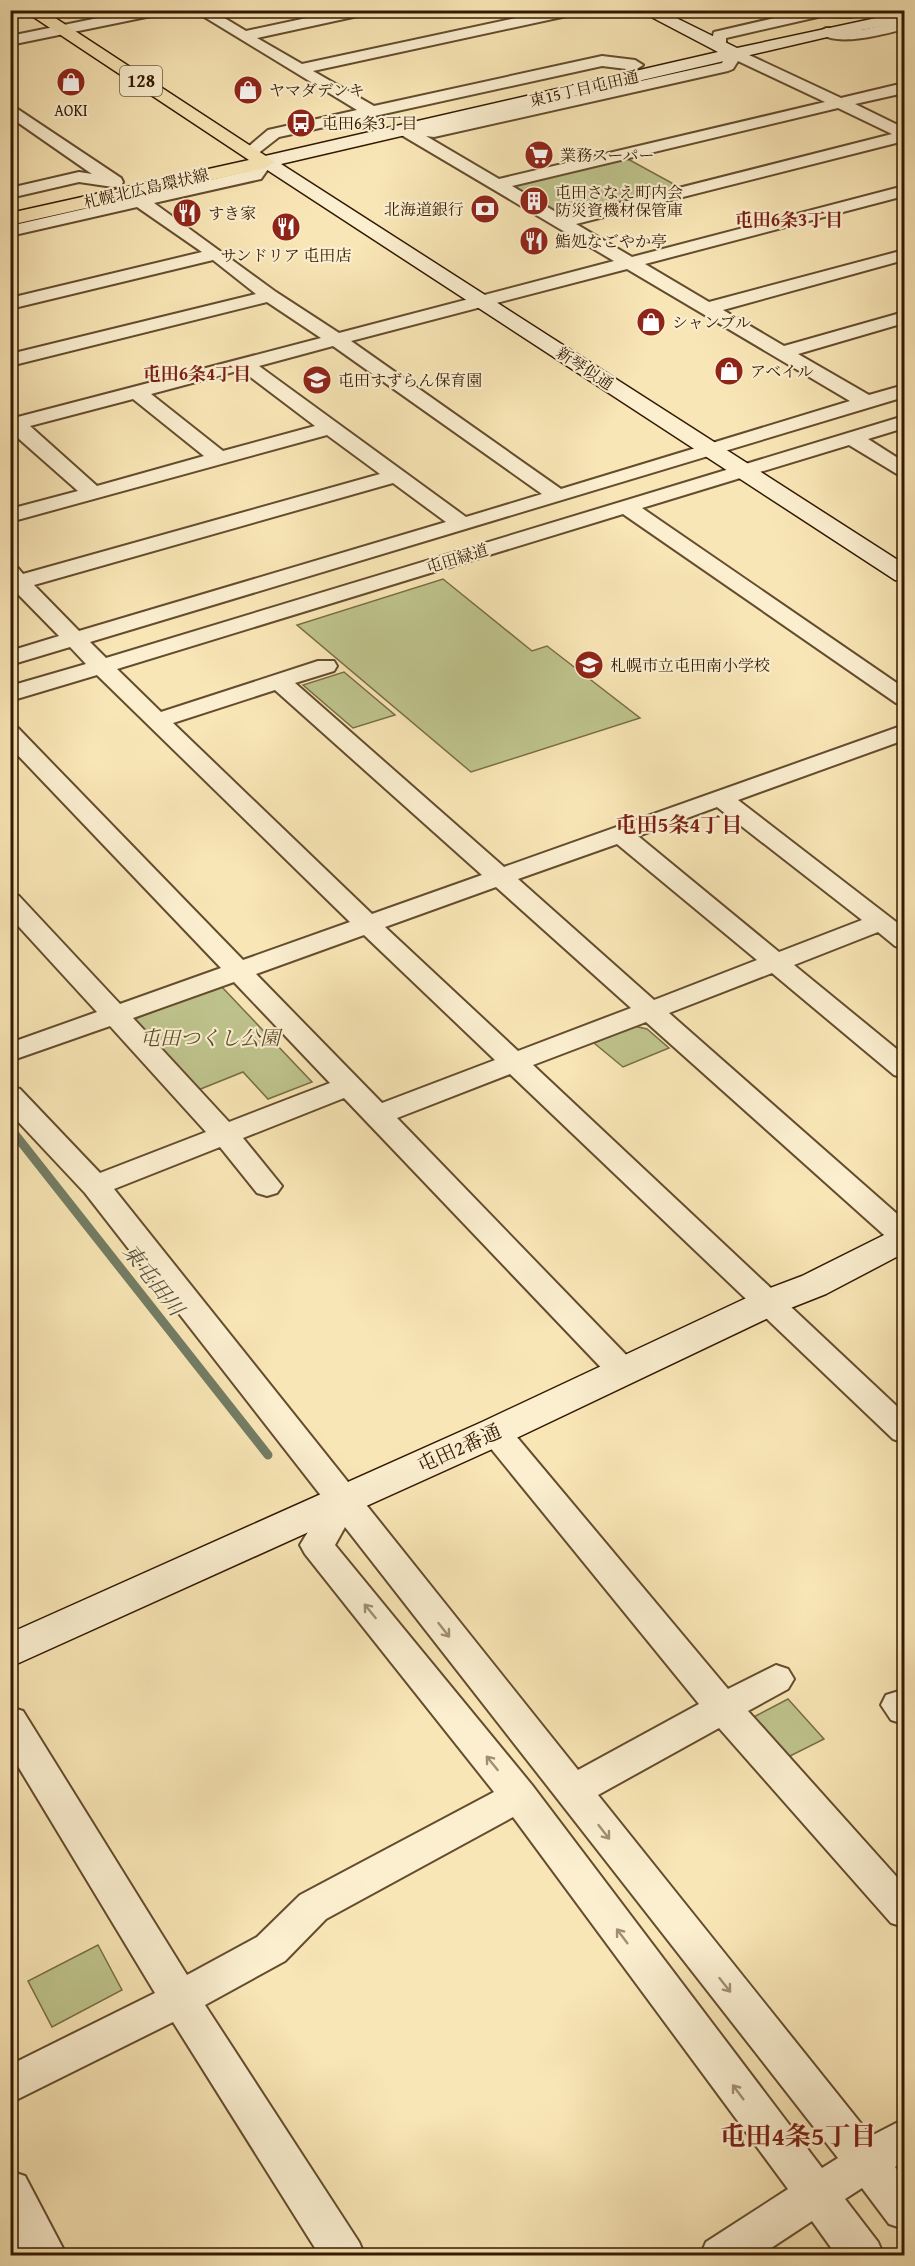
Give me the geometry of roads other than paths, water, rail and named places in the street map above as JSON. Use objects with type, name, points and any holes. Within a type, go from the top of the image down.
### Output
[{"type":"main road","name":"128","points":[[31,10],[257,157]]},
{"type":"main road","name":"札幌北広島環状線","points":[[10,206],[115,182],[257,157]]},
{"type":"main road","name":"札幌北広島環状線","points":[[10,219],[257,157]]},
{"type":"street","points":[[10,40],[161,10]]},
{"type":"street","points":[[200,10],[372,112]]},
{"type":"street","points":[[243,36],[367,10]]},
{"type":"street","points":[[300,69],[576,10]]},
{"type":"street","points":[[646,10],[904,135]]},
{"type":"street","name":"東15丁目屯田通","points":[[257,157],[404,130],[726,50],[852,11]]},
{"type":"street","name":"東15丁目屯田通","points":[[257,157],[635,65],[904,17]]},
{"type":"street","points":[[826,32],[861,35],[904,26]]},
{"type":"street","points":[[10,231],[255,175],[257,157],[274,133],[602,61],[635,65]]},
{"type":"street","points":[[496,185],[904,88]]},
{"type":"street","points":[[10,109],[115,182]]},
{"type":"street","points":[[10,131],[34,126]]},
{"type":"street","points":[[404,130],[628,264],[866,402]]},
{"type":"street","points":[[559,223],[904,135]]},
{"type":"street","name":"新琴似通","points":[[257,157],[904,575]]},
{"type":"street","points":[[10,193],[79,177],[115,182]]},
{"type":"street","points":[[13,425],[904,191]]},
{"type":"street","points":[[140,201],[216,254],[270,296],[337,340],[558,496]]},
{"type":"street","points":[[10,304],[216,254]]},
{"type":"street","points":[[705,309],[904,255]]},
{"type":"street","points":[[10,360],[270,296]]},
{"type":"street","points":[[781,352],[904,317]]},
{"type":"street","points":[[244,364],[462,524]]},
{"type":"street","points":[[10,658],[904,391]]},
{"type":"street","points":[[138,392],[219,458]]},
{"type":"street","name":"屯田緑道","points":[[10,694],[904,422]]},
{"type":"street","points":[[13,425],[93,493]]},
{"type":"street","points":[[10,516],[330,428]]},
{"type":"street","points":[[852,438],[904,470]]},
{"type":"street","points":[[395,476],[15,578],[102,667],[367,924],[512,1063],[770,1302],[904,1431]]},
{"type":"street","points":[[626,507],[904,698]]},
{"type":"street","points":[[159,720],[326,666]]},
{"type":"street","points":[[279,681],[904,1237]]},
{"type":"street","points":[[10,1053],[904,732]]},
{"type":"street","points":[[10,733],[622,1370]]},
{"type":"street","points":[[720,798],[904,940]]},
{"type":"street","points":[[620,834],[904,1069]]},
{"type":"street","points":[[10,901],[226,1136],[267,1186]]},
{"type":"street","points":[[378,1115],[881,922]]},
{"type":"street","points":[[95,1186],[350,1085]]},
{"type":"street","points":[[10,1095],[95,1186],[904,2210]]},
{"type":"street","name":"屯田2番通","points":[[10,1651],[495,1432],[770,1302],[814,1285],[904,1237]]},
{"type":"street","points":[[495,1432],[723,1708],[904,1911]]},
{"type":"street","points":[[344,1500],[317,1545],[519,1797],[815,2195],[863,2256]]},
{"type":"street","points":[[572,1791],[776,1680]]},
{"type":"street","points":[[10,1721],[180,1999],[344,2256]]},
{"type":"street","points":[[10,2085],[180,1999],[271,1949],[313,1907],[519,1797]]},
{"type":"street","points":[[721,2256],[904,2138]]},
{"type":"street","points":[[10,2190],[46,2256]]},
{"type":"waterway","name":"東屯田川","points":[[10,1128],[268,1455]]},
{"type":"place","name":"AOKI","points":[[71,82]]},
{"type":"place","name":"ヤマダデンキ","points":[[248,90]]},
{"type":"place","name":"屯田6条3丁目","points":[[301,123]]},
{"type":"place","name":"業務スーパー","points":[[539,155]]},
{"type":"place","name":"屯田さなえ町内会 防災資機材保管庫","points":[[534,201]]},
{"type":"place","name":"北海道銀行","points":[[485,209]]},
{"type":"place","name":"すき家","points":[[187,213]]},
{"type":"place","name":"サンドリア 屯田店","points":[[286,227]]},
{"type":"place","name":"鮨処なごやか亭","points":[[534,241]]},
{"type":"place","name":"シャンブル","points":[[651,322]]},
{"type":"place","name":"アベイル","points":[[729,371]]},
{"type":"place","name":"屯田すずらん保育園","points":[[317,380]]},
{"type":"place","name":"札幌市立屯田南小学校","points":[[589,665]]},
{"type":"district","name":"屯田6条3丁目","points":[[789,220]]},
{"type":"district","name":"屯田6条4丁目","points":[[197,374]]},
{"type":"district","name":"屯田5条4丁目","points":[[679,825]]},
{"type":"district","name":"屯田4条5丁目","points":[[798,2136]]},
{"type":"park label","name":"屯田つくし公園","points":[[210,1038]]}]
